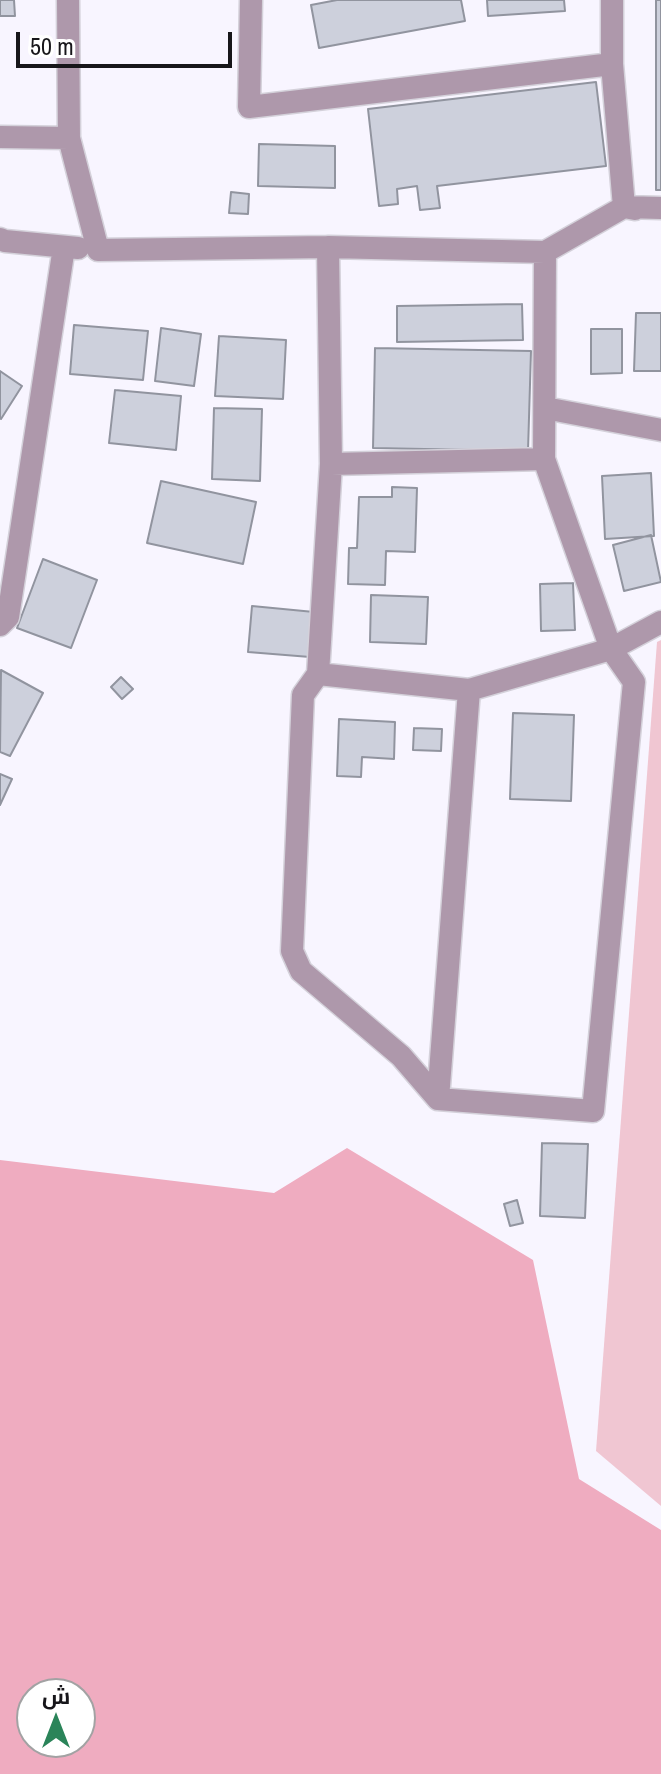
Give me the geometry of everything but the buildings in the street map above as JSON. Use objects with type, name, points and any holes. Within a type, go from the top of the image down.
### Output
[{"type":"street","points":[[68,0],[69,138],[98,250]]},
{"type":"street","points":[[251,0],[249,107],[612,64]]},
{"type":"street","points":[[612,0],[612,64],[624,207]]},
{"type":"street","points":[[0,137],[69,138]]},
{"type":"street","points":[[0,239],[98,250],[328,247],[545,252],[624,207],[661,211]]},
{"type":"street","points":[[0,625],[8,617],[64,247]]},
{"type":"street","points":[[328,247],[331,464],[318,674],[303,695],[292,951],[301,971],[401,1056],[438,1099],[593,1111],[634,682],[611,649],[544,459],[545,252]]},
{"type":"street","points":[[545,408],[661,430]]},
{"type":"street","points":[[331,464],[544,459]]},
{"type":"street","points":[[318,674],[469,690],[611,649],[661,622]]},
{"type":"street","points":[[438,1099],[469,690]]},
{"type":"shaded area","points":[[661,640],[661,1506],[596,1451],[657,642]]},
{"type":"shaded area","points":[[347,1148],[533,1260],[579,1479],[661,1530],[661,1774],[0,1774],[0,1160],[274,1193]]}]
